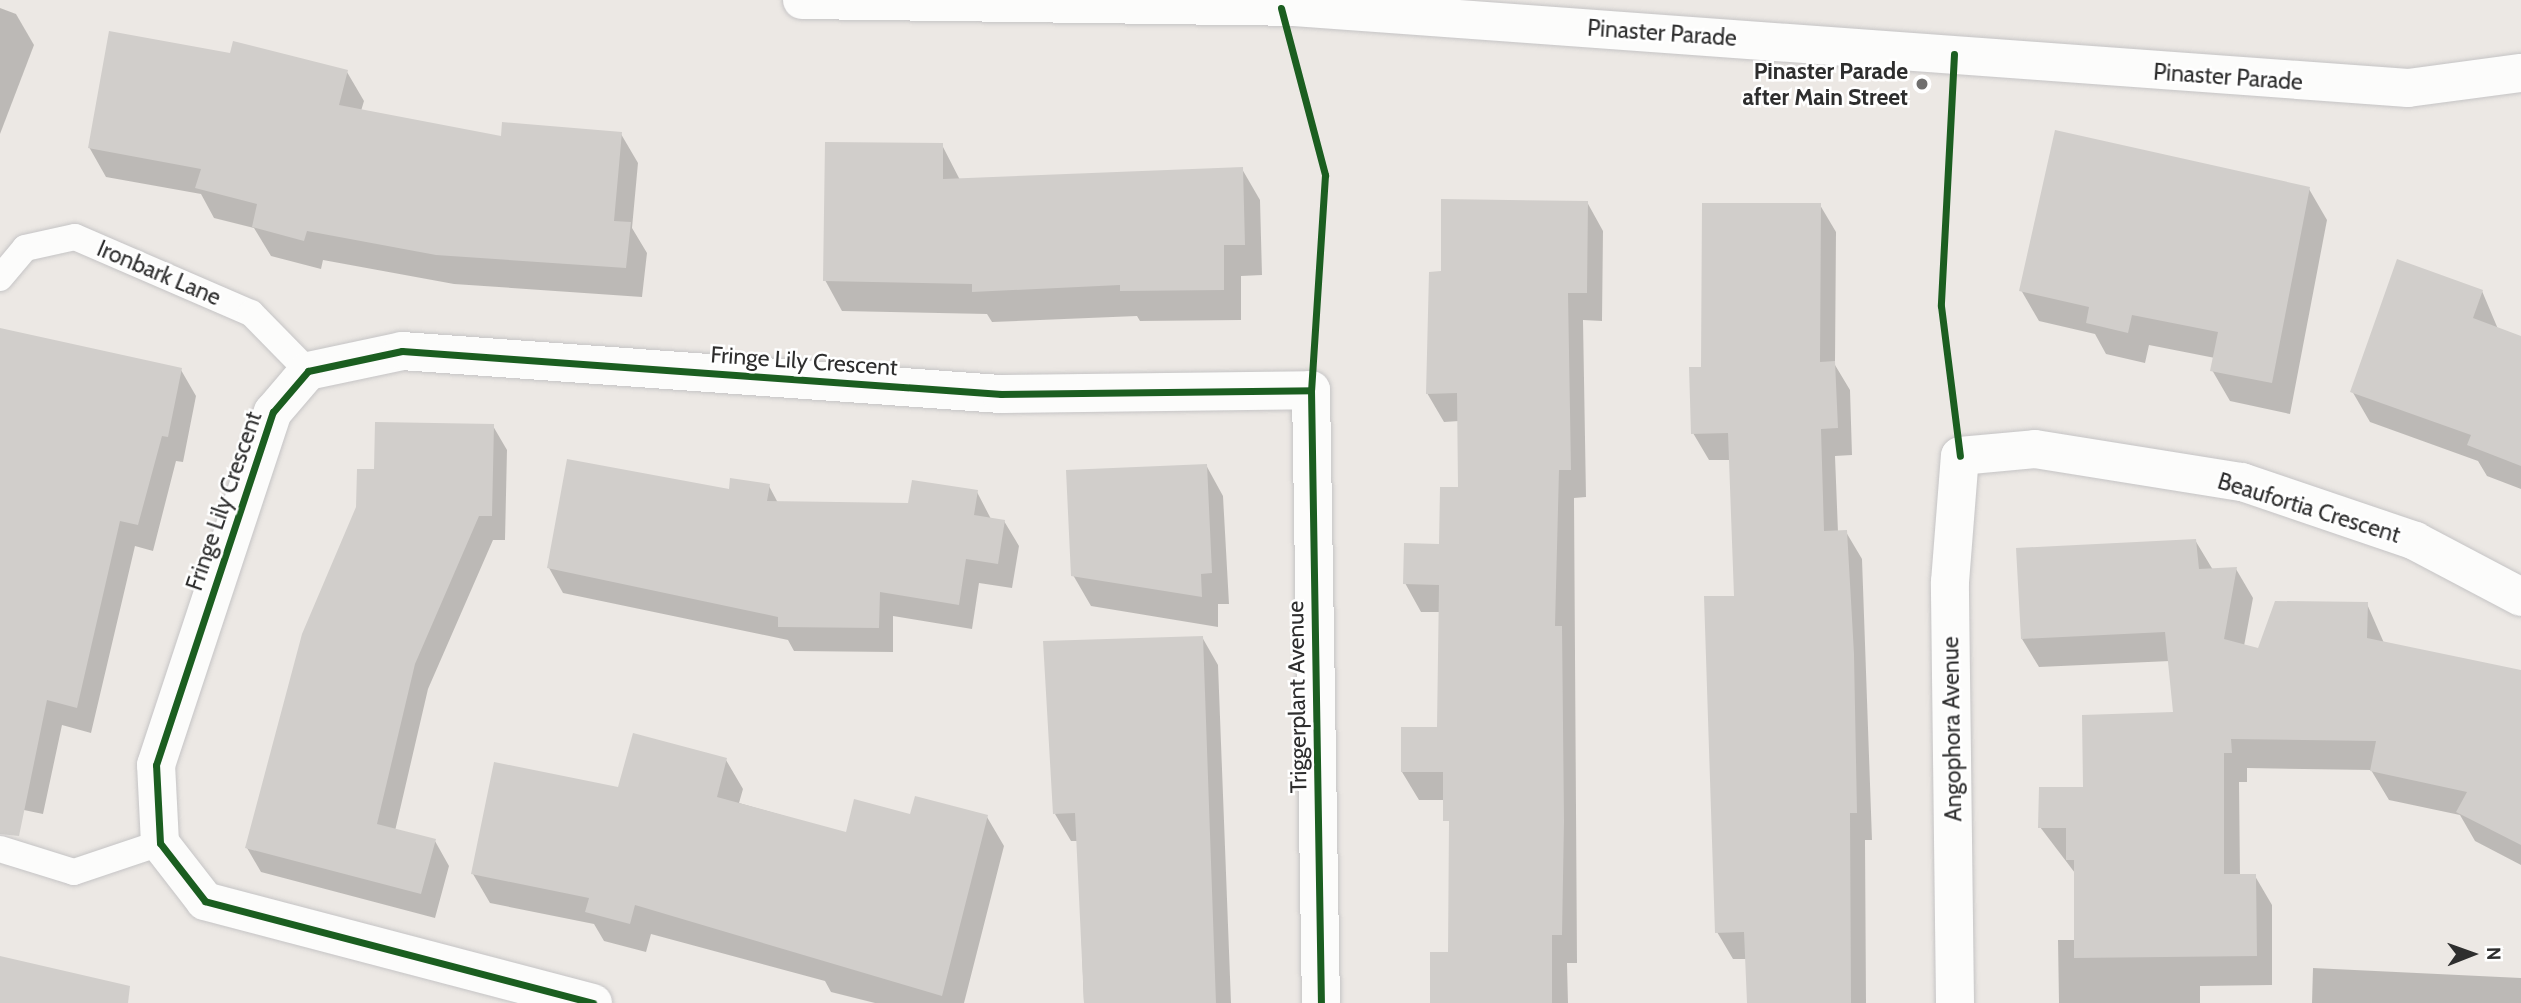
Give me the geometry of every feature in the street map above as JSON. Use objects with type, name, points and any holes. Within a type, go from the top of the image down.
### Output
[{"type":"street","name":"Pinaster Parade","points":[[802,0],[1294,7],[2408,88],[2521,73]]},
{"type":"street","name":"Fringe Lily Crescent","points":[[160,843],[156,765],[273,412],[308,371],[402,351],[1000,394],[1311,390]]},
{"type":"street","name":"Triggerplant Avenue","points":[[1311,390],[1321,1003]]},
{"type":"street","name":"Beaufortia Crescent","points":[[1960,456],[2035,449],[2242,482],[2415,541],[2521,597]]},
{"type":"street","name":"Angophora Avenue","points":[[1955,1003],[1950,582],[1960,456]]},
{"type":"street","points":[[160,843],[205,901],[593,1003]]},
{"type":"lane","name":"Ironbark Lane","points":[[0,278],[25,248],[75,237],[251,313],[308,371]]},
{"type":"lane","points":[[0,849],[74,872],[160,843]]},
{"type":"building","points":[[109,31],[230,53],[233,41],[348,70],[339,105],[501,136],[502,122],[622,132],[614,221],[631,222],[626,268],[436,255],[307,231],[304,241],[252,227],[257,204],[195,188],[201,169],[88,148]]},
{"type":"building","points":[[2055,130],[2310,187],[2272,383],[2210,371],[2218,332],[2132,315],[2128,333],[2086,323],[2089,307],[2019,291]]},
{"type":"building","points":[[825,142],[943,143],[943,179],[1243,167],[1245,245],[1224,245],[1224,290],[1120,291],[1120,285],[972,292],[972,284],[823,281]]},
{"type":"building","points":[[1441,199],[1588,201],[1587,293],[1568,293],[1571,470],[1559,470],[1555,626],[1562,626],[1564,821],[1562,935],[1552,935],[1552,1003],[1430,1003],[1430,952],[1448,952],[1449,821],[1443,821],[1443,772],[1401,772],[1401,727],[1437,727],[1439,585],[1403,584],[1404,543],[1439,544],[1440,487],[1458,487],[1457,393],[1426,394],[1429,272],[1441,271]]},
{"type":"building","points":[[1702,203],[1821,203],[1820,362],[1835,361],[1838,428],[1821,429],[1824,531],[1847,530],[1854,654],[1857,813],[1850,813],[1851,1003],[1747,1003],[1744,932],[1715,933],[1704,596],[1734,596],[1728,433],[1691,434],[1689,367],[1701,367]]},
{"type":"building","points":[[2397,259],[2483,290],[2473,318],[2521,336],[2521,466],[2467,445],[2471,435],[2350,392]]},
{"type":"building","points":[[0,328],[182,368],[168,437],[162,436],[138,525],[120,521],[77,708],[47,700],[19,836],[0,834]]},
{"type":"building","points":[[375,422],[494,424],[492,516],[479,516],[415,664],[377,824],[436,839],[421,894],[245,848],[302,634],[356,507],[357,469],[374,469]]},
{"type":"building","points":[[567,459],[729,489],[730,478],[770,484],[767,501],[908,503],[912,480],[978,490],[974,515],[1005,520],[998,564],[966,559],[959,605],[880,592],[879,628],[778,627],[778,617],[547,568]]},
{"type":"building","points":[[1207,464],[1212,573],[1201,574],[1202,597],[1071,576],[1066,470]]},
{"type":"building","points":[[2196,539],[2199,569],[2237,567],[2224,639],[2258,648],[2275,601],[2368,602],[2367,638],[2521,670],[2521,845],[2456,812],[2467,792],[2370,771],[2376,741],[2231,739],[2232,753],[2224,753],[2224,874],[2256,874],[2257,956],[2074,958],[2074,860],[2066,860],[2066,828],[2038,828],[2039,787],[2083,787],[2082,715],[2173,712],[2165,632],[2021,639],[2016,548]]},
{"type":"building","points":[[1203,636],[1216,1003],[1084,1003],[1075,813],[1053,814],[1043,641]]},
{"type":"building","points":[[633,733],[727,758],[717,797],[846,832],[854,799],[910,814],[915,796],[988,815],[942,996],[635,905],[630,924],[585,912],[589,898],[471,874],[494,762],[618,787]]},
{"type":"building","points":[[0,956],[130,986],[128,1003],[0,1003]]},
{"type":"cycle path","points":[[1281,8],[1325,175],[1311,390],[1321,1003]]},
{"type":"cycle path","points":[[1954,54],[1941,306],[1960,456]]},
{"type":"cycle path","points":[[593,1003],[205,901],[160,843],[156,765],[273,412],[308,371],[402,351],[1001,394],[1311,390]]},
{"type":"place","name":"Pinaster Parade after Main Street","points":[[1922,84]]}]
